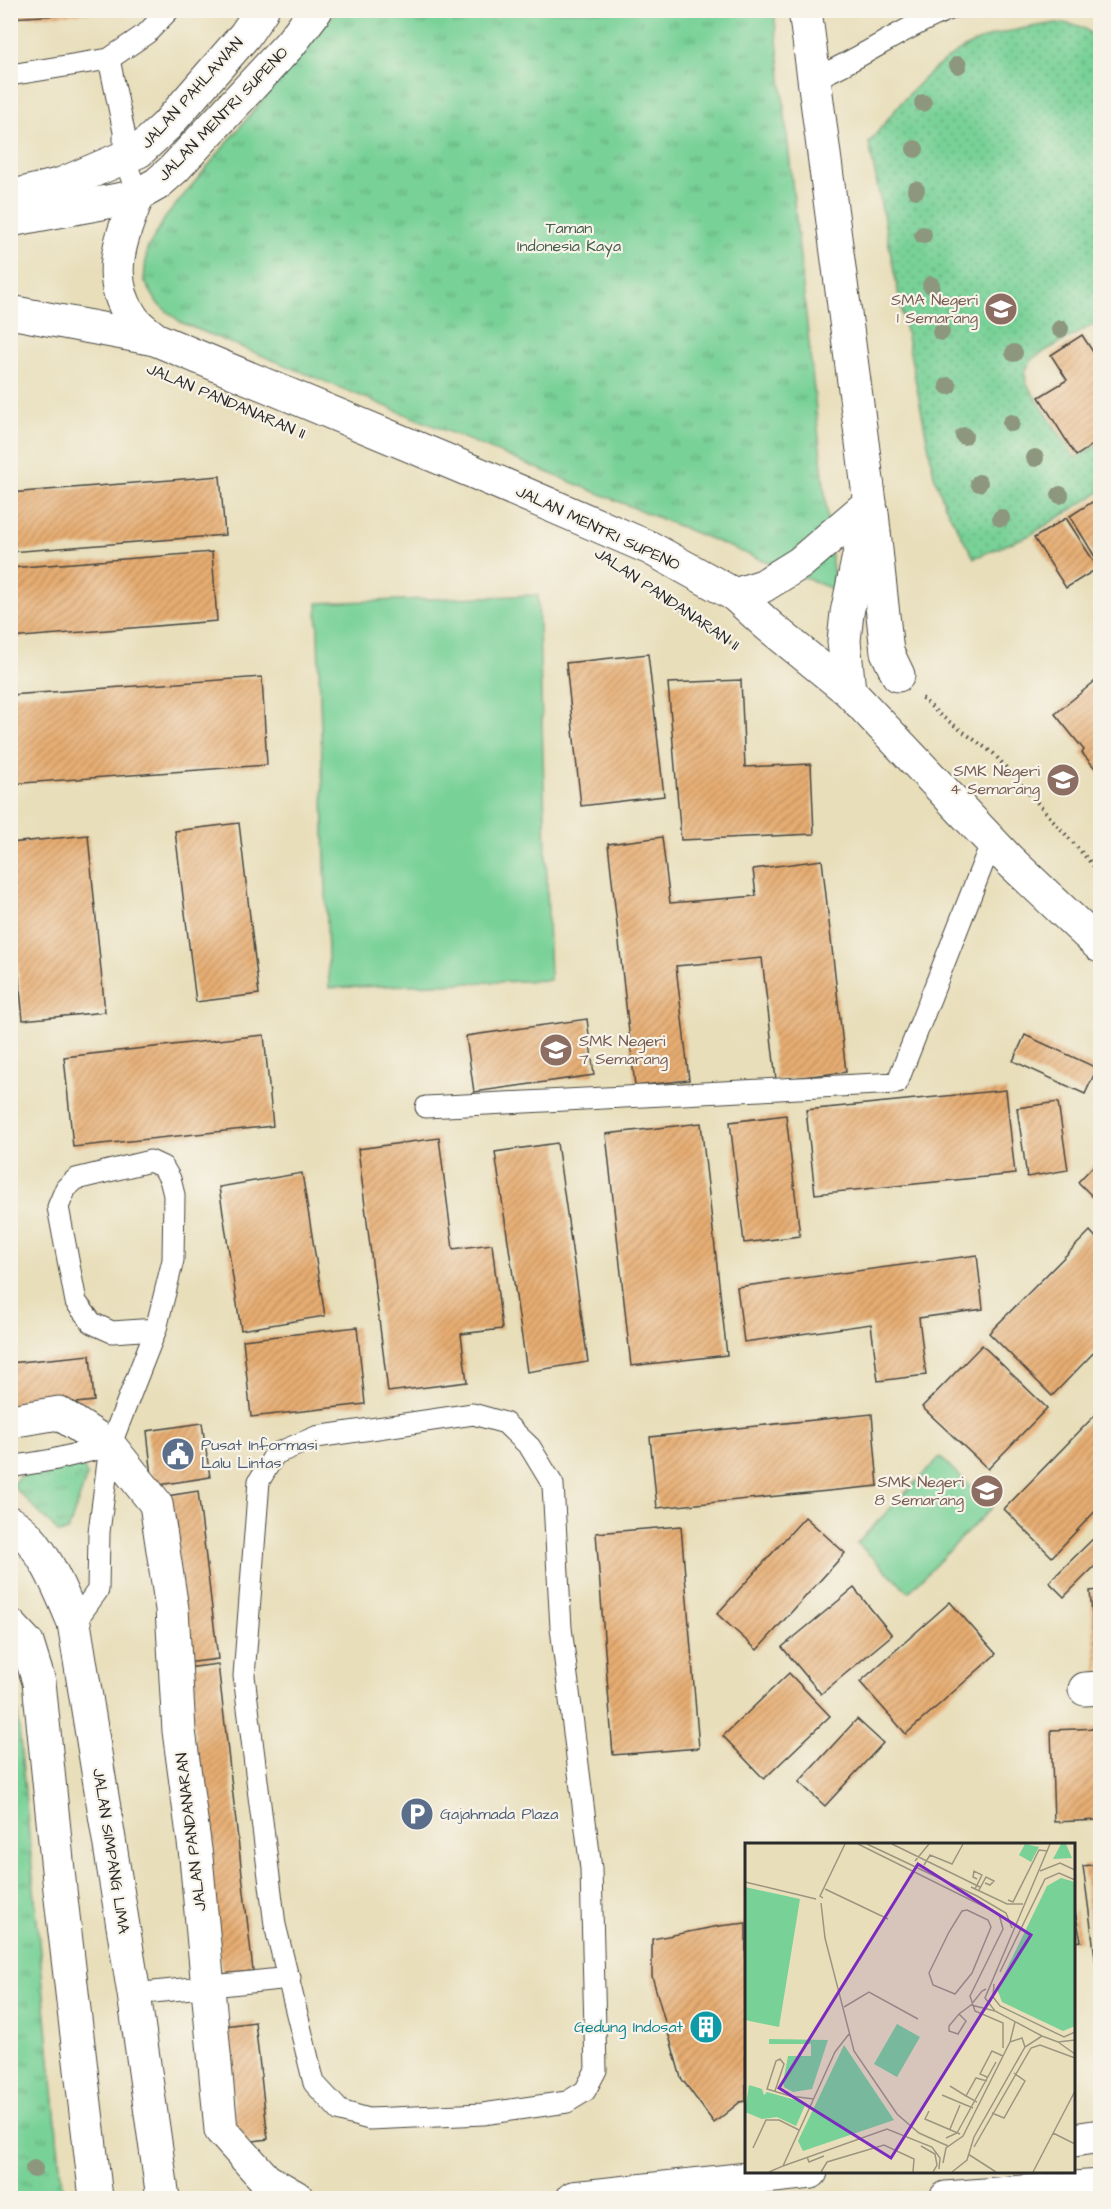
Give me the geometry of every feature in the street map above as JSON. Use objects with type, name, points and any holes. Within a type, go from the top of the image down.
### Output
[{"type":"main road","name":"JALAN PAHLAWAN","points":[[10,197],[62,184],[139,151],[166,126],[245,35],[262,10]]},
{"type":"main road","name":"JALAN MENTRI SUPENO","points":[[10,220],[138,195],[157,184],[174,169],[290,45],[316,10]]},
{"type":"main road","points":[[805,10],[818,77],[868,463],[887,652],[897,675]]},
{"type":"main road","points":[[815,10],[818,77],[870,503],[847,612],[844,641],[849,691],[1009,860],[1101,946]]},
{"type":"main road","points":[[138,195],[125,227],[115,276],[118,294],[132,318],[155,339]]},
{"type":"main road","name":"JALAN MENTRI SUPENO","points":[[10,312],[155,339],[650,548],[735,595],[769,627],[849,691]]},
{"type":"main road","points":[[735,595],[764,586],[800,563],[870,503]]},
{"type":"main road","points":[[10,1421],[59,1413],[110,1446]]},
{"type":"main road","name":"JALAN PANDANARAN","points":[[110,1446],[156,1504],[172,1609],[179,1731],[196,1857],[221,2130],[266,2180],[297,2199]]},
{"type":"main road","name":"JALAN SIMPANG LIMA","points":[[10,1522],[17,1526],[40,1554],[58,1585],[74,1623],[134,1994],[162,2187]]},
{"type":"main road","points":[[10,1625],[27,1643],[39,1683],[60,1890],[96,2199]]},
{"type":"main road","points":[[1075,2140],[1101,2136]]},
{"type":"main road","points":[[573,2199],[802,2173]]},
{"type":"main road","points":[[946,2199],[1101,2186]]},
{"type":"main road","points":[[162,2187],[190,2199]]},
{"type":"lane","points":[[10,75],[109,59],[147,33],[169,10]]},
{"type":"lane","points":[[818,77],[948,10]]},
{"type":"lane","points":[[109,59],[124,132],[124,158],[138,195]]},
{"type":"lane","points":[[426,1107],[897,1083],[986,856],[1009,860]]},
{"type":"lane","points":[[74,1623],[98,1590],[99,1532],[110,1446],[156,1329],[173,1260],[174,1195],[164,1167],[150,1161],[76,1179],[66,1188],[58,1207],[76,1302],[92,1323],[112,1332],[156,1329]]},
{"type":"lane","points":[[473,1414],[505,1423],[530,1447],[553,1485],[561,1628],[591,1869],[596,2070],[585,2091],[567,2102],[483,2114],[369,2120],[340,2111],[314,2083],[290,1978],[275,1925],[244,1676],[259,1481],[275,1454],[316,1437],[473,1414]]},
{"type":"lane","points":[[10,1467],[110,1446]]},
{"type":"lane","points":[[134,1994],[290,1978]]},
{"type":"path","name":"JALAN PANDANARAN II","points":[[673,603],[738,647]]},
{"type":"path","points":[[897,675],[940,715],[994,754],[1101,873]]},
{"type":"green space","name":"Taman Indonesia Kaya","points":[[336,11],[774,11],[835,590],[182,323],[158,304],[144,280],[147,249],[165,218]]},
{"type":"green space","name":"SMA Negeri 1 Semarang","points":[[1057,23],[1082,27],[1100,45],[1100,321],[1034,357],[1025,371],[1026,383],[1075,458],[1100,443],[1100,492],[1030,535],[974,558],[945,506],[934,475],[869,143],[910,93],[941,63],[959,51],[977,41],[998,34]]},
{"type":"green space","points":[[538,595],[550,980],[329,988],[317,603]]},
{"type":"green space","points":[[940,1457],[992,1507],[909,1592],[857,1543]]},
{"type":"green space","points":[[83,1466],[87,1476],[68,1531],[59,1533],[12,1485],[20,1476]]},
{"type":"green space","points":[[10,1692],[17,1707],[63,2198],[11,2198]]},
{"type":"building","points":[[10,10],[110,10],[110,12],[10,18]]},
{"type":"building","points":[[1082,335],[1100,360],[1100,440],[1076,456],[1039,397],[1067,380],[1051,355]]},
{"type":"building","points":[[10,445],[17,489],[10,490]]},
{"type":"building","points":[[220,476],[225,535],[10,552],[10,493]]},
{"type":"building","points":[[1100,497],[1100,565],[1070,516]]},
{"type":"building","points":[[1066,518],[1098,568],[1066,588],[1034,538]]},
{"type":"building","points":[[212,552],[217,621],[10,638],[10,568]]},
{"type":"building","points":[[648,654],[664,796],[581,806],[566,663]]},
{"type":"building","points":[[262,677],[267,765],[10,784],[10,695]]},
{"type":"building","points":[[1100,677],[1100,774],[1082,753],[1084,750],[1055,714]]},
{"type":"building","points":[[741,680],[745,767],[811,764],[814,834],[681,840],[668,683]]},
{"type":"building","points":[[239,823],[259,994],[196,1002],[175,831]]},
{"type":"building","points":[[88,835],[105,1012],[23,1020],[10,888],[10,843]]},
{"type":"building","points":[[662,837],[670,903],[756,896],[753,869],[822,860],[846,1072],[776,1080],[762,958],[676,966],[689,1080],[635,1086],[608,844]]},
{"type":"building","points":[[587,1019],[594,1075],[474,1092],[466,1036]]},
{"type":"building","points":[[264,1035],[273,1126],[73,1147],[64,1057]]},
{"type":"building","points":[[1025,1035],[1097,1068],[1085,1094],[1013,1061]]},
{"type":"building","points":[[1006,1090],[1015,1174],[815,1194],[806,1110]]},
{"type":"building","points":[[1058,1102],[1068,1170],[1027,1177],[1017,1108]]},
{"type":"building","points":[[786,1115],[800,1236],[744,1243],[730,1122]]},
{"type":"building","points":[[701,1123],[727,1355],[631,1366],[606,1134]]},
{"type":"building","points":[[439,1138],[453,1249],[492,1244],[502,1329],[461,1334],[467,1382],[388,1392],[358,1149]]},
{"type":"building","points":[[557,1143],[588,1362],[527,1372],[495,1152]]},
{"type":"building","points":[[1100,1159],[1100,1204],[1078,1182]]},
{"type":"building","points":[[302,1173],[325,1316],[241,1330],[219,1187]]},
{"type":"building","points":[[1090,1231],[1100,1242],[1100,1346],[1052,1396],[989,1333]]},
{"type":"building","points":[[977,1255],[983,1309],[919,1318],[926,1375],[878,1381],[871,1324],[744,1342],[737,1287]]},
{"type":"building","points":[[357,1327],[365,1404],[251,1417],[243,1340]]},
{"type":"building","points":[[982,1345],[1047,1408],[988,1469],[922,1407]]},
{"type":"building","points":[[90,1355],[94,1401],[10,1410],[10,1363]]},
{"type":"building","points":[[1100,1410],[1100,1506],[1052,1557],[1004,1509]]},
{"type":"building","points":[[872,1414],[878,1486],[657,1508],[650,1437]]},
{"type":"building","name":"Pusat Informasi Lalu Lintas","points":[[202,1423],[210,1477],[153,1486],[147,1431]]},
{"type":"building","points":[[198,1491],[218,1659],[186,1663],[167,1496]]},
{"type":"building","points":[[805,1517],[845,1553],[757,1650],[717,1614]]},
{"type":"building","points":[[681,1526],[699,1748],[613,1755],[596,1533]]},
{"type":"building","points":[[1100,1532],[1100,1561],[1064,1597],[1049,1582]]},
{"type":"building","points":[[854,1588],[892,1635],[821,1694],[782,1647]]},
{"type":"building","points":[[1100,1590],[1100,1674],[1097,1675],[1090,1591]]},
{"type":"building","points":[[950,1602],[996,1654],[906,1734],[860,1682]]},
{"type":"building","points":[[218,1664],[253,1971],[222,1974],[187,1668]]},
{"type":"building","points":[[789,1673],[830,1716],[764,1779],[723,1736]]},
{"type":"building","points":[[857,1719],[883,1743],[825,1806],[799,1782]]},
{"type":"building","points":[[1100,1728],[1100,1820],[1054,1822],[1051,1730]]},
{"type":"building","points":[[1100,1864],[1100,1988],[1099,1988],[1083,1866]]},
{"type":"building","points":[[1075,1912],[1081,1941],[1075,1942]]},
{"type":"building","name":"Gedung Indosat","points":[[745,1923],[745,2101],[740,2102],[714,2123],[681,2078],[652,1976],[652,1939]]},
{"type":"building","points":[[255,2022],[268,2139],[238,2143],[225,2026]]},
{"type":"place","name":"SMA Negeri 1 Semarang","points":[[1001,309]]},
{"type":"place","name":"SMK Negeri 4 Semarang","points":[[1063,780]]},
{"type":"place","name":"SMK Negeri 7 Semarang","points":[[556,1050]]},
{"type":"place","name":"Pusat Informasi Lalu Lintas","points":[[178,1454]]},
{"type":"place","name":"SMK Negeri 8 Semarang","points":[[987,1491]]},
{"type":"place","name":"Gajahmada Plaza","points":[[417,1814]]},
{"type":"place","name":"Gedung Indosat","points":[[706,2027]]}]
